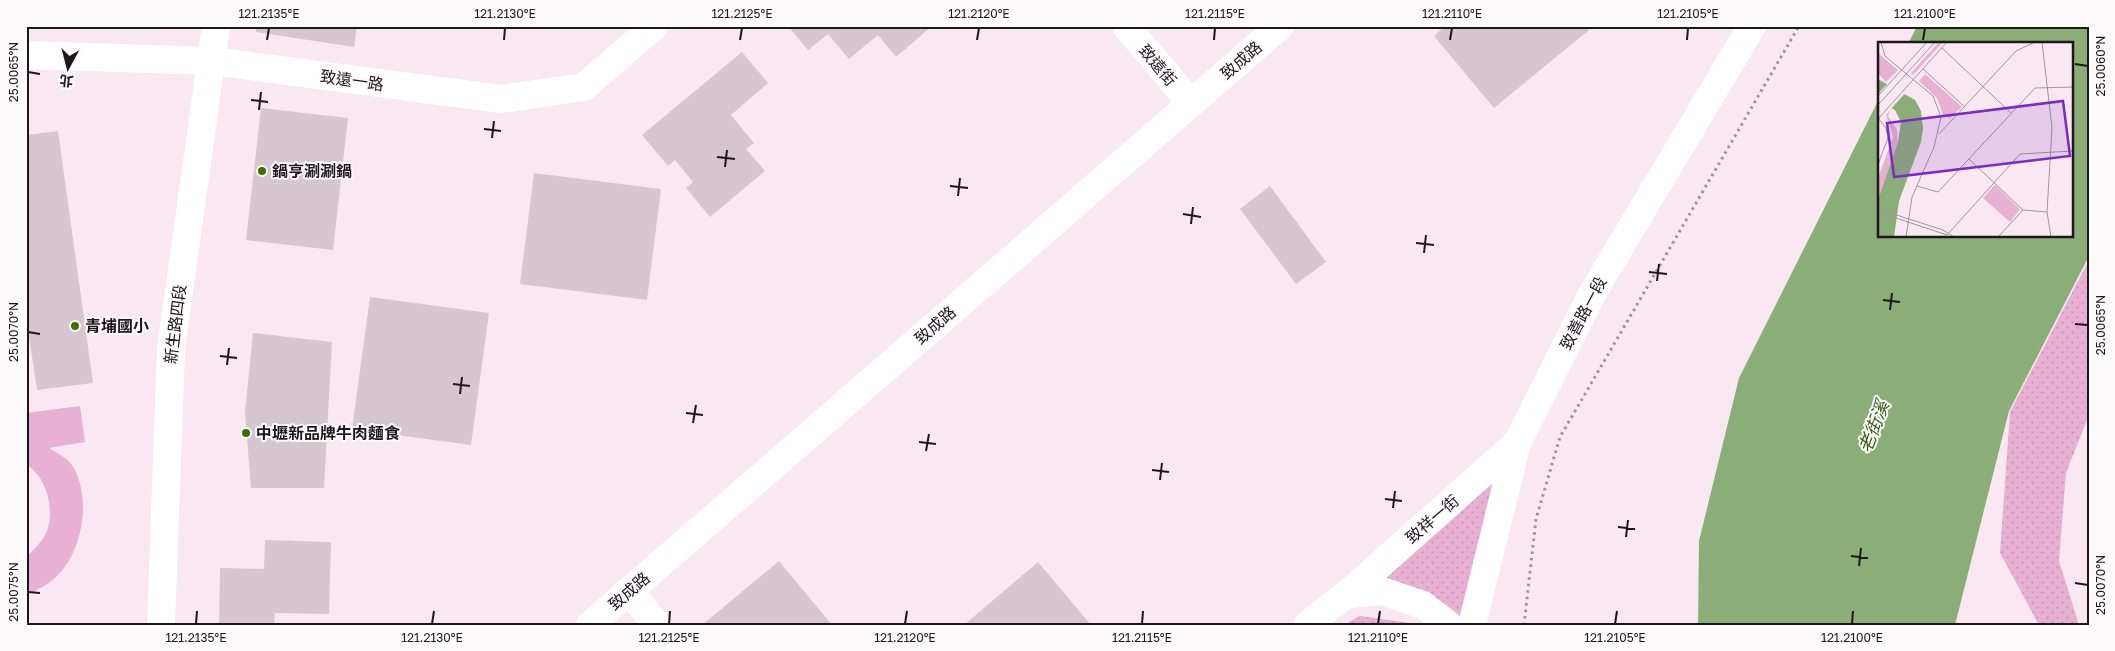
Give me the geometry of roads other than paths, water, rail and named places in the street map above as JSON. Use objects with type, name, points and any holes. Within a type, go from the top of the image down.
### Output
[{"type":"street","name":"新生路四段","points":[[161,625],[171,349],[216,26]]},
{"type":"street","name":"致遠一路","points":[[26,55],[212,61],[501,100],[584,87],[654,26]]},
{"type":"street","name":"致遠街","points":[[1126,26],[1191,103]]},
{"type":"street","name":"致成路","points":[[590,625],[1280,26]]},
{"type":"street","name":"致善路一段","points":[[1472,625],[1518,443],[1592,294],[1752,26]]},
{"type":"street","name":"致祥一街","points":[[1307,625],[1347,594],[1518,443]]},
{"type":"street","points":[[629,591],[656,625]]},
{"type":"street","points":[[1347,594],[1382,591],[1423,605],[1450,625]]},
{"type":"water","name":"老街溪","points":[[1917,26],[2089,26],[2089,256],[2009,411],[1955,625],[1698,625],[1699,541],[1739,378],[1878,101],[1878,238],[2072,238],[2072,42],[1909,42]]},
{"type":"place","name":"鍋亨涮涮鍋","points":[[262,171]]},
{"type":"place","name":"青埔國小","points":[[75,326]]},
{"type":"place","name":"中壢新品牌牛肉麵食","points":[[246,433]]}]
